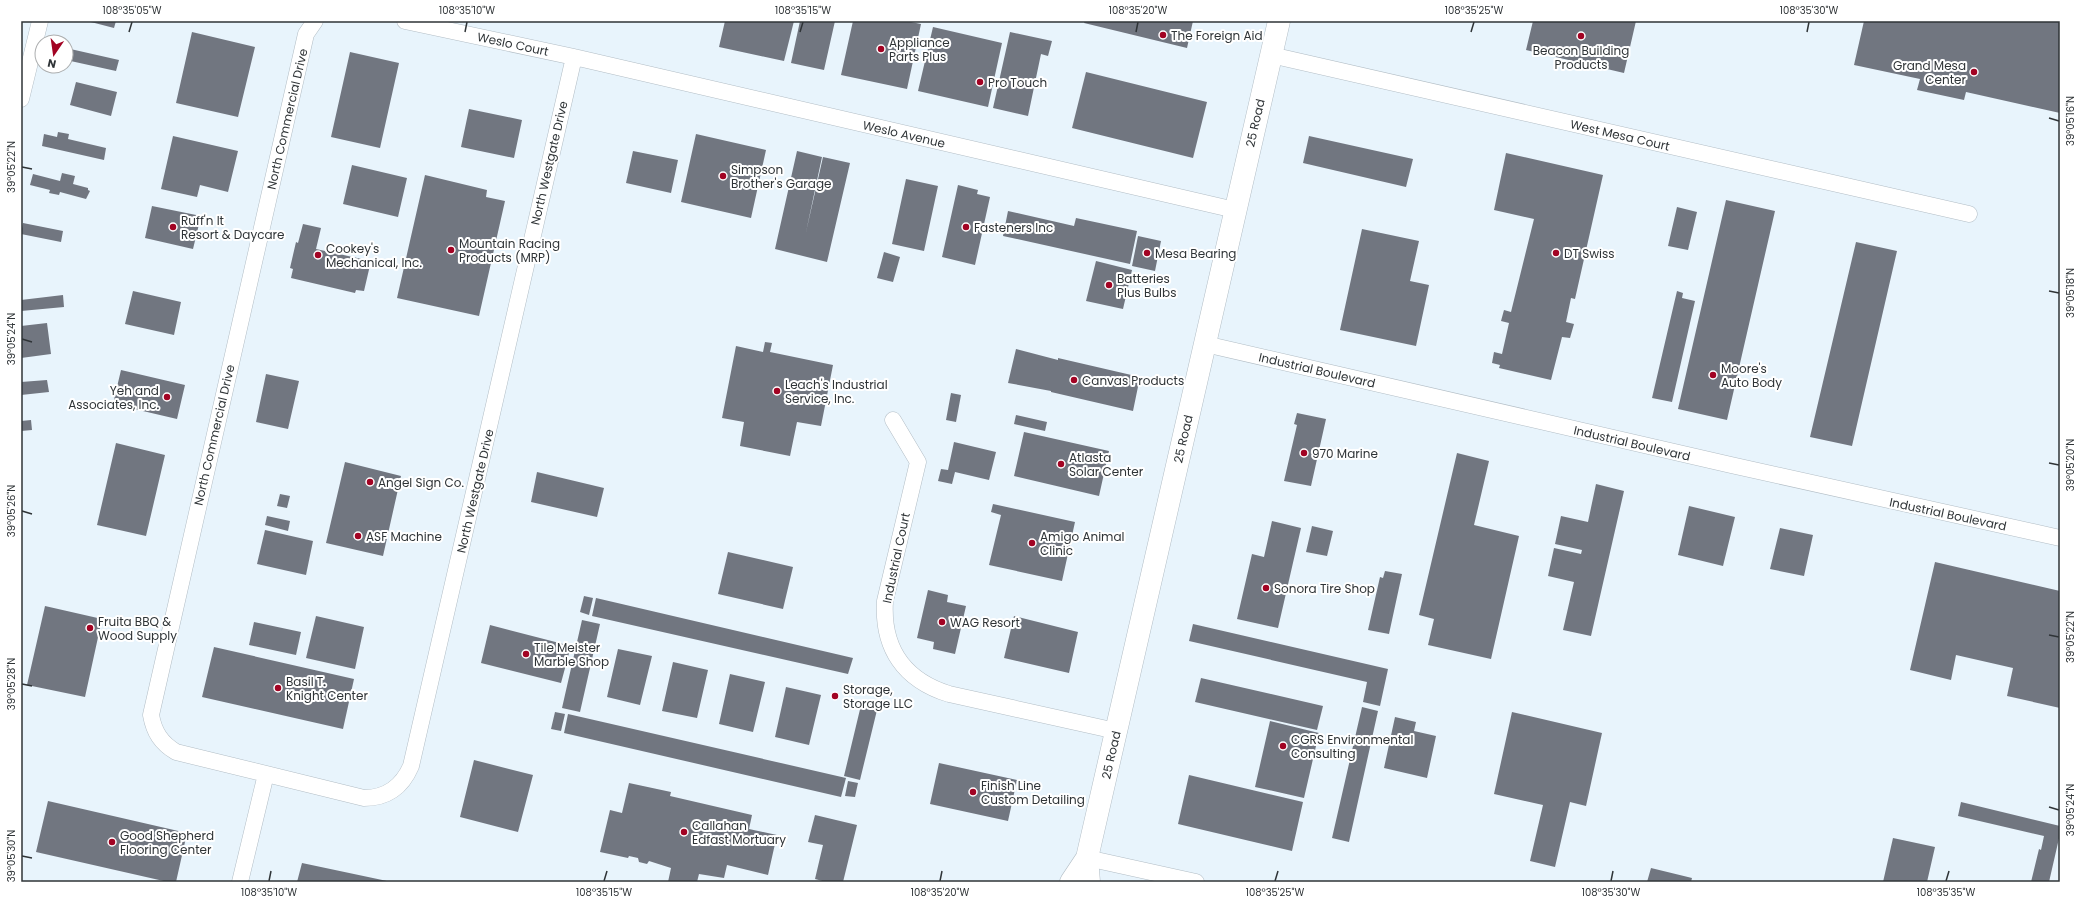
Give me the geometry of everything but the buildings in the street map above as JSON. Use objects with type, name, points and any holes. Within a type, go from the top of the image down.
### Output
[{"type":"main road","name":"25 Road","points":[[1089,882],[1087,858],[1279,21]]},
{"type":"main road","name":"25 Road","points":[[1071,882],[1087,858]]},
{"type":"street","points":[[21,99],[40,21]]},
{"type":"street","name":"North Commercial Drive","points":[[266,774],[176,752],[161,741],[156,734],[151,715],[306,34],[315,21]]},
{"type":"street","name":"Weslo Court","points":[[405,21],[426,24],[574,57]]},
{"type":"street","name":"West Mesa Court","points":[[1271,54],[1969,214]]},
{"type":"street","name":"North Westgate Drive","points":[[266,774],[364,798],[374,798],[391,792],[400,785],[412,766],[574,57]]},
{"type":"street","name":"Weslo Avenue","points":[[574,57],[1235,210]]},
{"type":"street","name":"Industrial Boulevard","points":[[1205,344],[1731,465],[2060,538]]},
{"type":"street","name":"Industrial Court","points":[[893,420],[918,462],[885,601],[884,614],[887,637],[902,664],[923,683],[949,694],[1116,731]]},
{"type":"street","points":[[240,882],[266,774]]},
{"type":"street","points":[[1087,858],[1196,882]]},
{"type":"place","name":"The Foreign Aid","points":[[1163,35]]},
{"type":"place","name":"Beacon Building Products","points":[[1581,36]]},
{"type":"place","name":"Appliance Parts Plus","points":[[881,49]]},
{"type":"place","name":"Grand Mesa Center","points":[[1974,72]]},
{"type":"place","name":"Pro Touch","points":[[980,82]]},
{"type":"place","name":"Simpson Brother's Garage","points":[[723,176]]},
{"type":"place","name":"Ruff'n It Resort & Daycare","points":[[173,227]]},
{"type":"place","name":"Fasteners Inc","points":[[966,227]]},
{"type":"place","name":"Mountain Racing Products (MRP)","points":[[451,250]]},
{"type":"place","name":"Mesa Bearing","points":[[1147,253]]},
{"type":"place","name":"DT Swiss","points":[[1556,253]]},
{"type":"place","name":"Cookey's Mechanical, Inc.","points":[[318,255]]},
{"type":"place","name":"Batteries Plus Bulbs","points":[[1109,285]]},
{"type":"place","name":"Moore's Auto Body","points":[[1713,375]]},
{"type":"place","name":"Canvas Products","points":[[1074,380]]},
{"type":"place","name":"Leach's Industrial Service, Inc.","points":[[777,391]]},
{"type":"place","name":"Yeh and Associates, Inc.","points":[[167,397]]},
{"type":"place","name":"970 Marine","points":[[1304,453]]},
{"type":"place","name":"Atlasta Solar Center","points":[[1061,464]]},
{"type":"place","name":"Angel Sign Co.","points":[[370,482]]},
{"type":"place","name":"ASF Machine","points":[[358,536]]},
{"type":"place","name":"Amigo Animal Clinic","points":[[1032,543]]},
{"type":"place","name":"Sonora Tire Shop","points":[[1266,588]]},
{"type":"place","name":"WAG Resort","points":[[942,622]]},
{"type":"place","name":"Fruita BBQ & Wood Supply","points":[[90,628]]},
{"type":"place","name":"Tile Meister Marble Shop","points":[[526,654]]},
{"type":"place","name":"Basil T. Knight Center","points":[[278,688]]},
{"type":"place","name":"Storage, Storage LLC","points":[[835,696]]},
{"type":"place","name":"CGRS Environmental Consulting","points":[[1283,746]]},
{"type":"place","name":"Finish Line Custom Detailing","points":[[973,792]]},
{"type":"place","name":"Callahan Edfast Mortuary","points":[[684,832]]},
{"type":"place","name":"Good Shepherd Flooring Center","points":[[112,842]]}]
